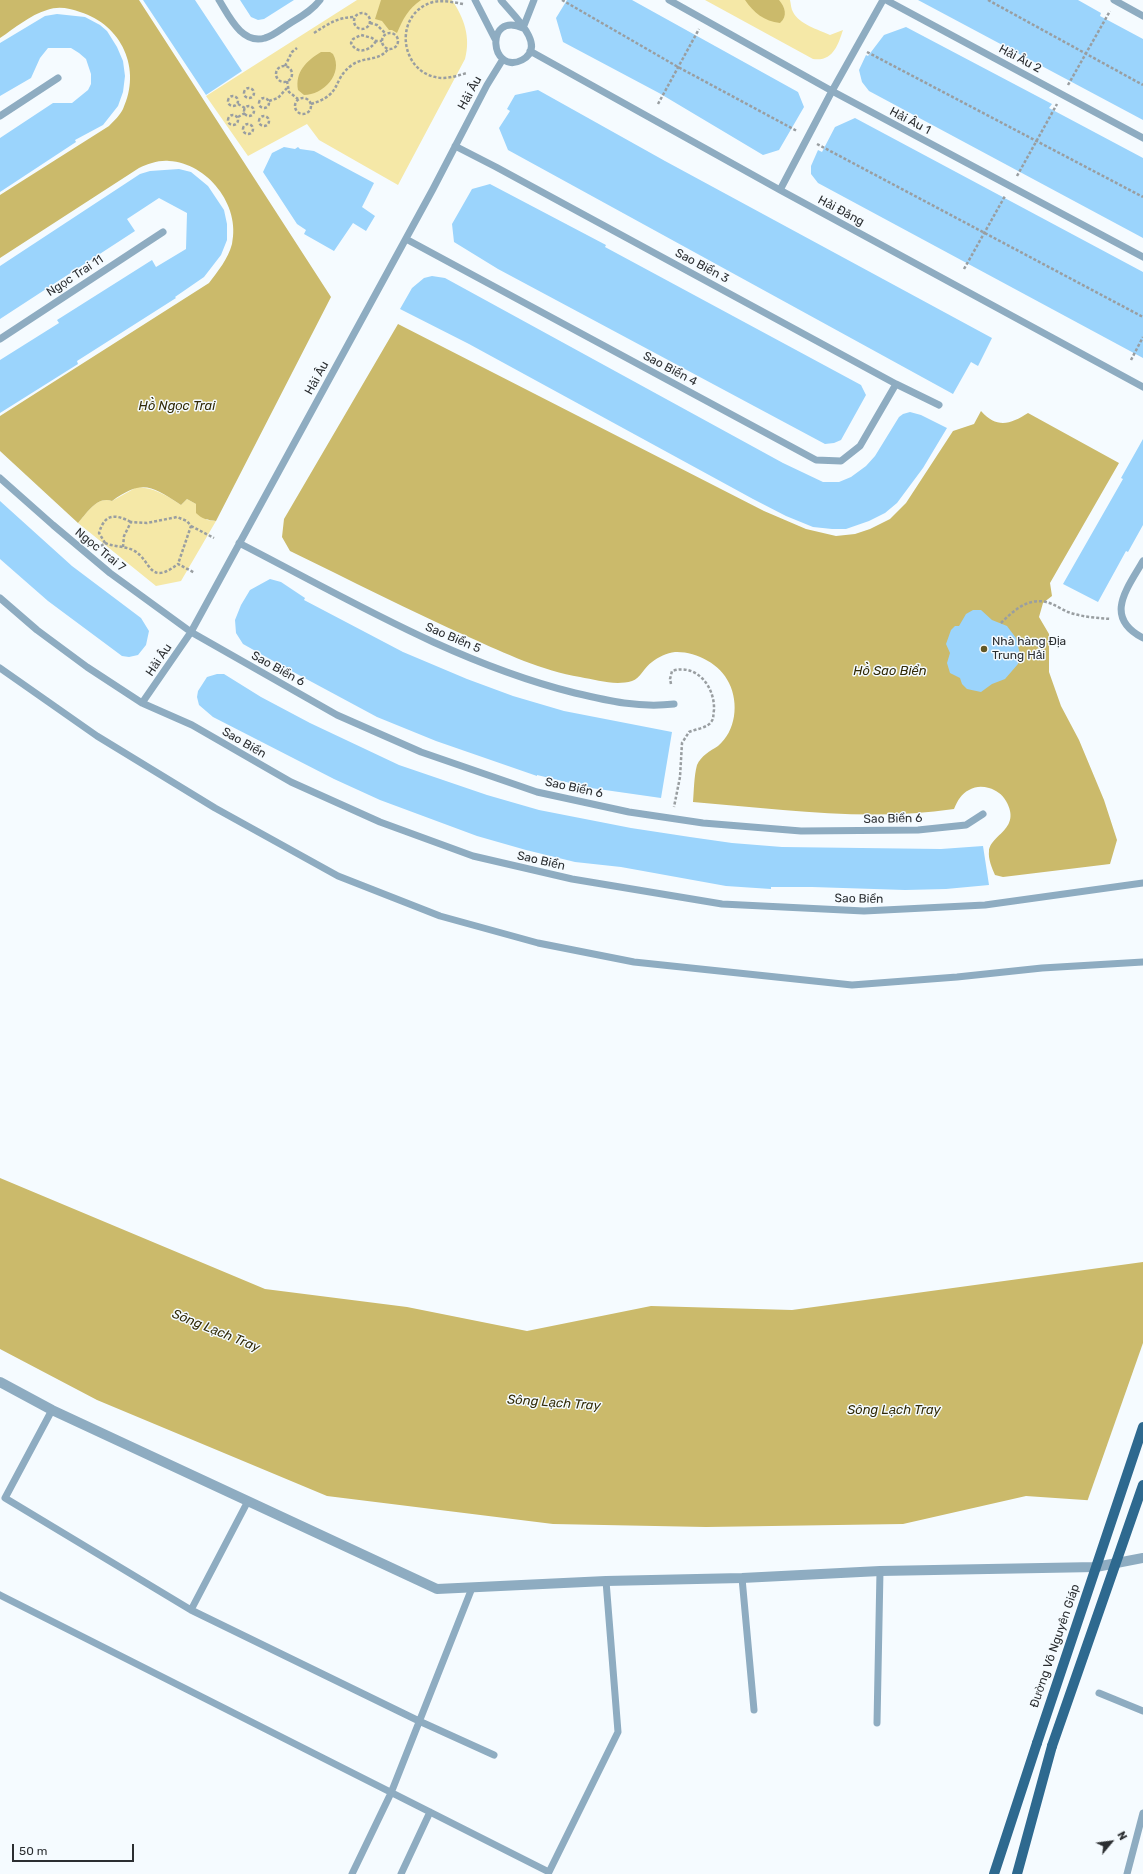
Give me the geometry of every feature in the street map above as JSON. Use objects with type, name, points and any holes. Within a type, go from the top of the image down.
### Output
[{"type":"main road","name":"Đường Võ Nguyên Giáp","points":[[994,1874],[1036,1743],[1143,1427]]},
{"type":"main road","points":[[1017,1874],[1052,1746],[1143,1485]]},
{"type":"street","points":[[0,1382],[52,1410],[437,1590],[606,1580],[742,1578],[880,1571],[1096,1567],[1143,1558]]},
{"type":"lane","points":[[219,0],[237,28],[249,38],[257,39],[271,36],[315,7],[320,0]]},
{"type":"lane","points":[[475,0],[495,39],[496,50],[503,59],[509,62],[522,60],[530,51],[531,38],[501,0]]},
{"type":"lane","points":[[523,28],[534,0]]},
{"type":"lane","name":"Hải Âu 1","points":[[669,0],[832,91],[1143,257]]},
{"type":"lane","points":[[780,190],[832,91],[883,0]]},
{"type":"lane","name":"Hải Âu 2","points":[[886,0],[1143,138]]},
{"type":"lane","points":[[1114,0],[1143,16]]},
{"type":"lane","points":[[495,39],[497,33],[506,26],[518,25],[523,28]]},
{"type":"lane","name":"Hải Đăng","points":[[530,51],[780,190],[1143,387]]},
{"type":"lane","name":"Hải Âu","points":[[142,703],[191,632],[406,239],[486,85],[503,59]]},
{"type":"lane","points":[[0,116],[58,78]]},
{"type":"lane","name":"Sao Biển 3","points":[[455,146],[896,384],[940,405]]},
{"type":"lane","name":"Ngọc Trai 11","points":[[0,338],[163,232]]},
{"type":"lane","name":"Sao Biển 4","points":[[406,239],[816,460],[841,461],[860,446],[896,384]]},
{"type":"lane","name":"Ngọc Trai 7","points":[[0,478],[52,526],[110,573],[191,632]]},
{"type":"lane","name":"Sao Biển 5","points":[[239,543],[413,634],[508,673],[552,687],[632,705],[652,707],[674,704]]},
{"type":"lane","points":[[1143,561],[1122,599],[1121,617],[1131,632],[1143,638]]},
{"type":"lane","name":"Sao Biển","points":[[0,598],[36,630],[87,667],[142,703],[192,725],[291,782],[380,822],[473,856],[572,879],[722,904],[864,911],[985,905],[1143,883]]},
{"type":"lane","name":"Sao Biển 6","points":[[191,632],[344,718],[421,752],[537,792],[629,812],[688,820],[802,831],[918,830],[954,827],[966,825],[983,814]]},
{"type":"lane","points":[[0,668],[97,736],[215,808],[338,876],[440,916],[538,943],[634,962],[852,985],[957,977],[1042,968],[1143,962]]},
{"type":"lane","points":[[52,1410],[5,1498],[191,1610],[419,1721],[494,1755]]},
{"type":"lane","points":[[191,1610],[248,1501]]},
{"type":"lane","points":[[877,1723],[880,1571]]},
{"type":"lane","points":[[742,1578],[754,1710]]},
{"type":"lane","points":[[0,1594],[549,1872],[618,1732],[606,1580]]},
{"type":"lane","points":[[352,1874],[391,1792],[472,1588]]},
{"type":"lane","points":[[1099,1693],[1143,1711]]},
{"type":"lane","points":[[400,1874],[430,1812]]},
{"type":"lane","points":[[1127,1874],[1143,1813]]},
{"type":"path","points":[[562,0],[678,67],[797,131]]},
{"type":"path","points":[[988,0],[1143,85]]},
{"type":"path","points":[[463,4],[447,1],[434,2],[424,6],[415,13],[408,22],[405,41],[408,55],[414,65],[422,72],[433,77],[444,78],[467,73]]},
{"type":"path","points":[[1068,85],[1110,11]]},
{"type":"path","points":[[314,33],[332,21],[346,17],[355,17],[358,14],[366,14],[370,18],[370,23]]},
{"type":"path","points":[[355,17],[354,23],[359,29],[364,29],[370,23]]},
{"type":"path","points":[[370,23],[377,24],[386,34],[394,34],[399,41]]},
{"type":"path","points":[[658,104],[700,29]]},
{"type":"path","points":[[382,41],[386,34]]},
{"type":"path","points":[[376,42],[372,38],[361,35],[353,39],[351,44],[353,48],[358,51],[366,50],[376,42],[382,41]]},
{"type":"path","points":[[382,41],[384,46],[388,49]]},
{"type":"path","points":[[399,41],[405,41]]},
{"type":"path","points":[[310,104],[323,100],[331,94],[342,76],[353,64],[359,61],[378,58],[384,55],[388,49],[395,48],[399,41]]},
{"type":"path","points":[[287,81],[282,81],[276,76],[278,69],[284,66],[292,52],[297,48]]},
{"type":"path","points":[[864,50],[1143,198]]},
{"type":"path","points":[[284,66],[289,68],[292,72],[291,78],[287,81],[287,88],[289,92],[298,99],[306,98],[310,104],[308,112],[304,114],[299,113],[294,106],[298,99]]},
{"type":"path","points":[[250,99],[245,97],[244,94],[246,89],[250,88],[254,93],[253,97],[250,99],[250,106]]},
{"type":"path","points":[[254,109],[260,105],[261,99],[266,99],[269,101],[278,98],[287,88]]},
{"type":"path","points":[[232,96],[237,98],[238,104],[236,106],[231,106],[228,103],[229,98],[232,96]]},
{"type":"path","points":[[260,105],[262,108],[266,108],[269,106],[269,101]]},
{"type":"path","points":[[1017,176],[1058,102]]},
{"type":"path","points":[[238,104],[245,108]]},
{"type":"path","points":[[245,108],[250,106]]},
{"type":"path","points":[[250,106],[254,109]]},
{"type":"path","points":[[238,117],[235,115],[229,116],[228,122],[235,124],[238,122],[238,117],[244,113],[245,108]]},
{"type":"path","points":[[254,109],[254,114]]},
{"type":"path","points":[[244,113],[250,116]]},
{"type":"path","points":[[250,116],[254,114]]},
{"type":"path","points":[[254,114],[260,118],[263,116],[268,118],[268,125],[261,126],[259,123],[260,118]]},
{"type":"path","points":[[249,124],[245,125],[243,129],[244,132],[249,134],[252,133],[253,128],[249,124],[250,116]]},
{"type":"path","points":[[817,143],[1143,317]]},
{"type":"path","points":[[964,270],[1006,194]]},
{"type":"path","points":[[1131,360],[1143,338]]},
{"type":"path","points":[[190,526],[178,564],[169,571],[162,573],[154,572],[138,554],[123,547],[112,546],[105,543],[99,533],[101,525],[106,519],[113,516],[120,517],[131,522],[147,523],[177,517],[187,521],[190,526],[214,538]]},
{"type":"path","points":[[123,547],[124,536],[131,522]]},
{"type":"path","points":[[97,549],[105,543]]},
{"type":"path","points":[[178,564],[195,574]]},
{"type":"path","points":[[1001,623],[1014,610],[1025,603],[1037,600],[1050,603],[1068,612],[1090,617],[1111,619],[1121,617]]},
{"type":"path","points":[[671,684],[672,672],[679,669],[692,671],[703,678],[711,691],[714,708],[713,721],[708,726],[689,732],[682,743],[680,777],[674,807]]},
{"type":"shaded area","points":[[357,0],[452,0],[463,21],[467,35],[467,51],[465,59],[398,185],[319,140],[307,124],[248,156],[206,96]]},
{"type":"shaded area","points":[[705,0],[790,0],[793,12],[804,23],[830,35],[843,30],[837,47],[830,55],[825,58],[813,59]]},
{"type":"shaded area","points":[[137,487],[160,493],[181,505],[187,499],[196,504],[197,510],[207,520],[216,521],[181,581],[156,586],[78,523],[97,503],[107,500],[112,501]]},
{"type":"water","name":"Hồ Ngọc Trai","points":[[0,0],[139,0],[331,297],[216,521],[205,519],[198,515],[196,513],[196,504],[187,499],[181,505],[162,493],[147,488],[140,488],[123,494],[112,501],[107,500],[97,503],[78,523],[0,451],[0,416],[209,283],[228,255],[232,244],[233,229],[231,215],[226,201],[208,178],[196,169],[183,164],[161,161],[139,168],[0,258],[0,195],[109,126],[119,116],[123,109],[128,94],[130,79],[129,64],[124,50],[117,38],[107,27],[95,18],[72,9],[51,9],[29,18],[0,38]]},
{"type":"water","points":[[381,0],[421,0],[406,15],[397,33],[389,30],[382,21],[375,19]]},
{"type":"water","points":[[745,0],[779,0],[785,12],[784,17],[780,23],[764,18],[752,9]]},
{"type":"water","points":[[321,52],[330,52],[333,54],[336,62],[334,76],[330,82],[318,91],[304,95],[298,90],[298,78],[300,72],[306,63]]},
{"type":"water","name":"Hồ Sao Biển","points":[[398,324],[764,511],[806,529],[836,536],[855,534],[870,529],[890,519],[906,503],[953,431],[974,424],[981,411],[987,417],[1004,423],[1016,420],[1028,413],[1119,463],[1050,583],[1052,596],[1043,603],[1039,617],[1049,634],[1049,672],[1061,706],[1079,740],[1104,800],[1117,840],[1110,864],[1003,877],[995,875],[990,860],[989,851],[991,845],[1008,825],[1010,810],[1001,794],[984,787],[974,788],[964,793],[954,809],[922,813],[824,813],[693,802],[697,765],[703,756],[718,746],[729,733],[735,708],[732,691],[725,676],[720,670],[706,660],[699,656],[683,652],[669,653],[654,660],[635,680],[619,683],[566,674],[524,661],[448,628],[290,551],[282,537],[284,519]]},
{"type":"water","name":"Sông Lạch Tray","points":[[0,1178],[265,1289],[407,1307],[527,1331],[651,1306],[792,1310],[1143,1262],[1143,1504],[1026,1496],[903,1524],[706,1527],[553,1524],[327,1496],[97,1400],[0,1349]]},
{"type":"pier","points":[[1143,1343],[1143,1506],[1087,1502]]},
{"type":"building","points":[[143,0],[195,0],[242,71],[206,95]]},
{"type":"building","points":[[240,0],[294,0],[264,19],[258,20],[251,17]]},
{"type":"building","points":[[567,0],[632,0],[798,92],[804,107],[779,150],[763,155],[659,93],[563,42],[556,18]]},
{"type":"building","points":[[918,0],[1078,0],[1101,13],[1100,16],[1143,39],[1143,120]]},
{"type":"building","points":[[57,14],[85,17],[100,25],[107,31],[117,47],[123,61],[125,76],[123,92],[118,106],[103,125],[75,140],[76,142],[0,192],[0,138],[53,103],[72,103],[88,90],[91,84],[91,74],[86,59],[79,53],[71,48],[48,48],[40,58],[31,78],[0,96],[0,43],[45,16]]},
{"type":"building","points":[[906,27],[1052,104],[1049,108],[1143,158],[1143,238],[869,91],[862,82],[859,70],[866,55],[868,56],[884,35]]},
{"type":"building","points":[[538,90],[665,161],[992,338],[978,366],[971,362],[953,394],[508,150],[499,128],[510,111],[507,109],[515,95]]},
{"type":"building","points":[[855,118],[1143,272],[1143,358],[818,183],[811,174],[811,166],[818,150],[822,152],[835,127]]},
{"type":"building","points":[[284,147],[295,149],[298,147],[300,149],[314,151],[374,183],[362,207],[375,216],[366,231],[353,223],[334,251],[304,234],[306,230],[297,224],[263,172],[272,153]]},
{"type":"building","points":[[179,169],[191,172],[208,186],[224,210],[227,224],[227,240],[221,255],[204,277],[175,297],[176,298],[77,361],[78,364],[0,413],[0,360],[59,323],[57,320],[152,260],[156,267],[186,249],[187,213],[159,198],[127,219],[135,231],[0,319],[0,266],[140,174],[150,171]]},
{"type":"building","points":[[490,184],[606,245],[605,247],[861,385],[866,395],[841,440],[834,443],[825,444],[498,269],[454,242],[452,224],[472,189]]},
{"type":"building","points":[[432,276],[445,278],[783,463],[823,482],[839,482],[851,477],[866,466],[875,456],[899,417],[903,414],[910,412],[921,415],[947,428],[923,468],[897,503],[885,513],[869,521],[846,529],[813,527],[786,516],[753,499],[469,344],[400,309],[412,288],[424,278]]},
{"type":"building","points":[[1143,439],[1143,525],[1128,552],[1126,551],[1098,602],[1063,584],[1123,479],[1121,478]]},
{"type":"building","points":[[0,501],[72,566],[141,618],[149,631],[146,645],[138,655],[129,657],[122,656],[48,601],[0,559]]},
{"type":"building","points":[[270,579],[281,582],[305,598],[304,600],[403,652],[467,679],[513,696],[564,711],[672,732],[661,798],[591,788],[537,776],[436,741],[377,717],[284,667],[243,644],[236,633],[235,620],[241,605],[250,590]]},
{"type":"building","name":"Nhà hàng Địa Trung Hải","points":[[973,610],[981,610],[992,620],[1007,626],[1016,638],[1020,654],[1018,664],[1005,679],[992,684],[981,692],[967,689],[962,684],[960,678],[950,673],[947,663],[950,653],[946,644],[951,630],[955,626],[959,626],[966,614]]},
{"type":"building","points":[[217,674],[224,674],[261,697],[310,723],[399,765],[487,795],[539,810],[631,828],[732,843],[782,847],[941,849],[983,846],[989,885],[946,889],[905,890],[812,887],[771,887],[771,889],[726,886],[621,867],[575,862],[526,850],[477,836],[380,800],[334,779],[213,717],[199,705],[197,697],[198,691],[207,677]]},
{"type":"place","name":"Nhà hàng Địa Trung Hải","points":[[984,649]]}]
